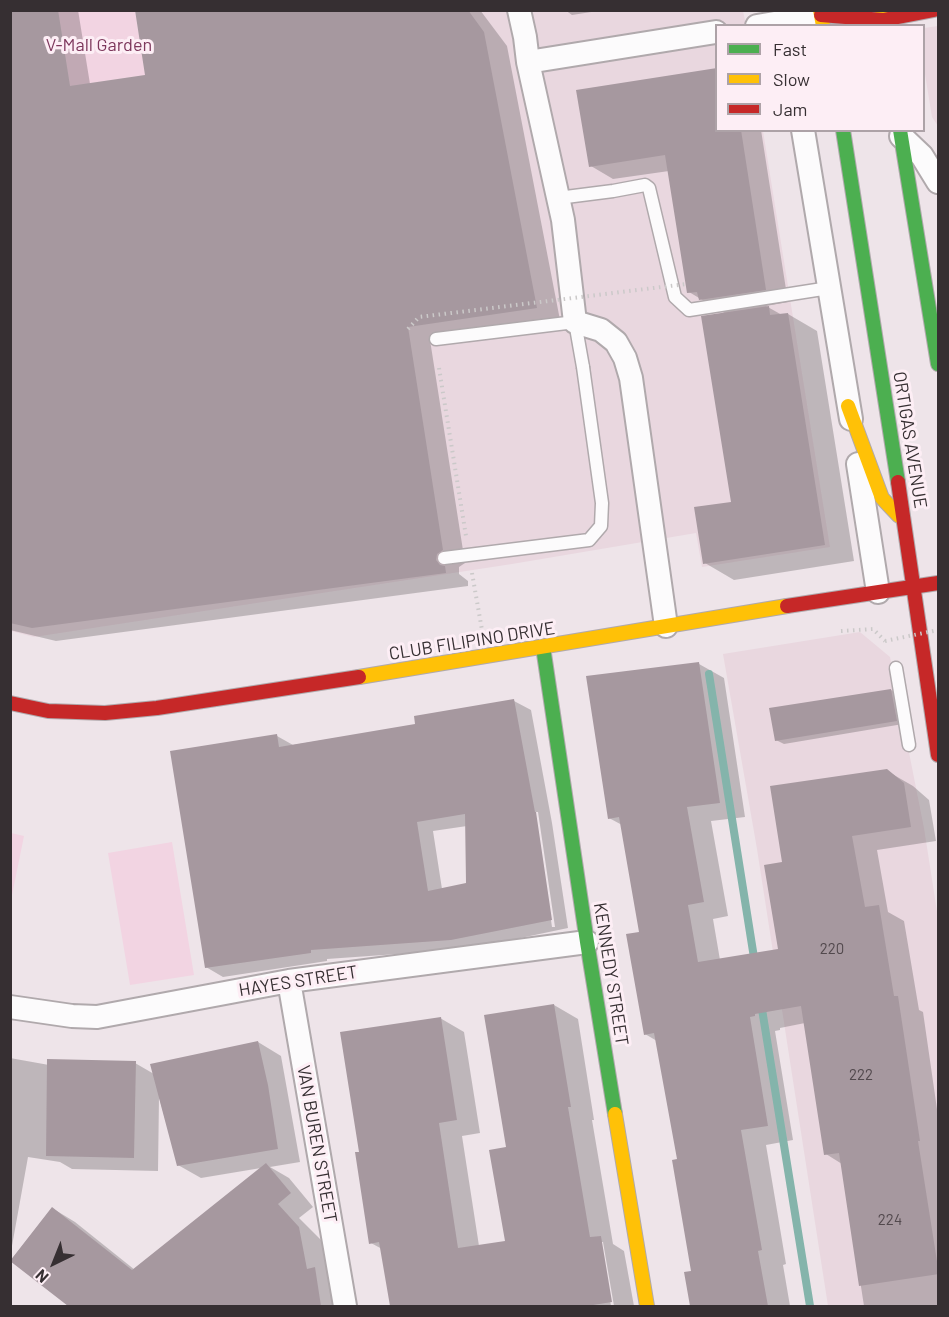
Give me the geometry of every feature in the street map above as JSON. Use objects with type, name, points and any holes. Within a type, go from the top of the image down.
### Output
[{"type":"street","points":[[519,10],[558,198],[575,322],[601,330],[616,342],[625,358],[631,378],[666,626]]},
{"type":"street","points":[[764,24],[782,19],[824,15],[883,19],[934,10]]},
{"type":"street","points":[[528,62],[715,32]]},
{"type":"street","points":[[803,132],[878,592]]},
{"type":"street","name":"ORTIGAS AVENUE","points":[[843,132],[939,755]]},
{"type":"street","points":[[901,133],[922,156],[939,182]]},
{"type":"street","points":[[901,133],[939,364]]},
{"type":"street","points":[[848,406],[882,498],[904,521]]},
{"type":"street","name":"CLUB FILIPINO DRIVE","points":[[10,703],[48,711],[105,713],[136,710],[487,657],[939,583]]},
{"type":"street","name":"KENNEDY STREET","points":[[543,647],[587,942],[647,1306]]},
{"type":"street","name":"HAYES STREET","points":[[10,1006],[72,1016],[97,1017],[289,981],[587,942]]},
{"type":"street","name":"VAN BUREN STREET","points":[[289,981],[345,1306]]},
{"type":"lane","points":[[558,198],[645,185],[649,188],[675,297],[689,310],[829,288]]},
{"type":"lane","points":[[436,339],[575,322],[602,503],[601,526],[589,540],[444,558]]},
{"type":"lane","points":[[896,668],[909,745]]},
{"type":"path","points":[[408,329],[419,317],[686,284]]},
{"type":"path","points":[[439,368],[468,547]]},
{"type":"path","points":[[471,571],[487,657]]},
{"type":"path","points":[[841,631],[873,629],[885,641],[939,630]]},
{"type":"shaded area","points":[[11,11],[743,11],[746,24],[715,24],[715,132],[763,132],[830,547],[702,567],[696,533],[512,564],[34,637],[11,631]]},
{"type":"shaded area","points":[[938,26],[938,126],[932,117],[925,74],[925,28]]},
{"type":"shaded area","points":[[860,632],[890,657],[924,828],[938,918],[938,1306],[828,1306],[757,849],[723,654]]},
{"type":"green space","name":"V-Mall Garden","points":[[58,11],[135,11],[145,75],[70,86]]},
{"type":"green space","points":[[10,833],[24,836],[11,900]]},
{"type":"green space","points":[[172,842],[194,975],[130,985],[108,853]]},
{"type":"building","points":[[10,10],[58,10],[70,86],[145,75],[135,10],[468,10],[484,32],[537,308],[408,327],[443,550],[437,554],[436,560],[440,565],[445,566],[446,573],[32,628],[10,623]]},
{"type":"building","points":[[715,68],[715,132],[741,132],[766,290],[699,300],[697,292],[687,293],[665,155],[589,167],[576,90]]},
{"type":"building","points":[[769,306],[770,315],[788,313],[825,545],[703,564],[694,507],[731,502],[701,316]]},
{"type":"building","points":[[699,662],[720,803],[687,807],[704,902],[688,905],[698,962],[778,949],[764,865],[782,862],[770,786],[887,769],[904,783],[911,827],[852,836],[865,907],[879,905],[894,996],[898,996],[939,1274],[859,1286],[839,1153],[824,1155],[801,1006],[755,1014],[750,1017],[768,1126],[741,1130],[762,1250],[758,1251],[768,1306],[690,1306],[684,1272],[691,1271],[672,1160],[677,1159],[654,1033],[644,1035],[626,934],[639,932],[619,817],[608,819],[586,676]]},
{"type":"building","points":[[891,689],[897,721],[775,741],[769,708]]},
{"type":"building","points":[[514,699],[536,812],[552,920],[451,940],[311,950],[311,953],[205,968],[170,751],[277,734],[279,747],[415,724],[414,716]],"holes":[[[465,814],[466,883],[428,891],[417,822]]]},
{"type":"building","points":[[554,1004],[571,1107],[568,1107],[590,1237],[601,1236],[612,1302],[587,1306],[390,1306],[379,1242],[369,1244],[355,1152],[359,1152],[340,1032],[441,1017],[457,1120],[439,1123],[458,1248],[505,1241],[489,1150],[506,1147],[484,1015]]},
{"type":"building","points":[[258,1041],[268,1085],[278,1149],[177,1166],[150,1064]]},
{"type":"building","points":[[47,1059],[136,1061],[134,1158],[46,1156]]},
{"type":"building","points":[[266,1163],[291,1193],[278,1204],[299,1227],[307,1269],[315,1267],[321,1306],[68,1306],[10,1261],[52,1207],[132,1270]]},
{"type":"waterway","points":[[709,674],[755,964]]},
{"type":"waterway","points":[[761,1003],[810,1306]]},
{"type":"traffic: fast","points":[[843,132],[898,482]]},
{"type":"traffic: fast","points":[[900,132],[938,364]]},
{"type":"traffic: fast","points":[[543,647],[615,1114]]},
{"type":"traffic: slow","points":[[820,10],[823,24]]},
{"type":"traffic: slow","points":[[882,10],[884,24]]},
{"type":"traffic: slow","points":[[848,406],[882,498],[899,516]]},
{"type":"traffic: slow","points":[[359,677],[787,606]]},
{"type":"traffic: slow","points":[[615,1114],[647,1306]]},
{"type":"traffic: jam","points":[[821,15],[883,20],[934,10]]},
{"type":"traffic: jam","points":[[898,482],[938,755]]},
{"type":"traffic: jam","points":[[787,606],[938,583]]},
{"type":"traffic: jam","points":[[10,703],[48,711],[105,713],[157,708],[359,677]]}]
